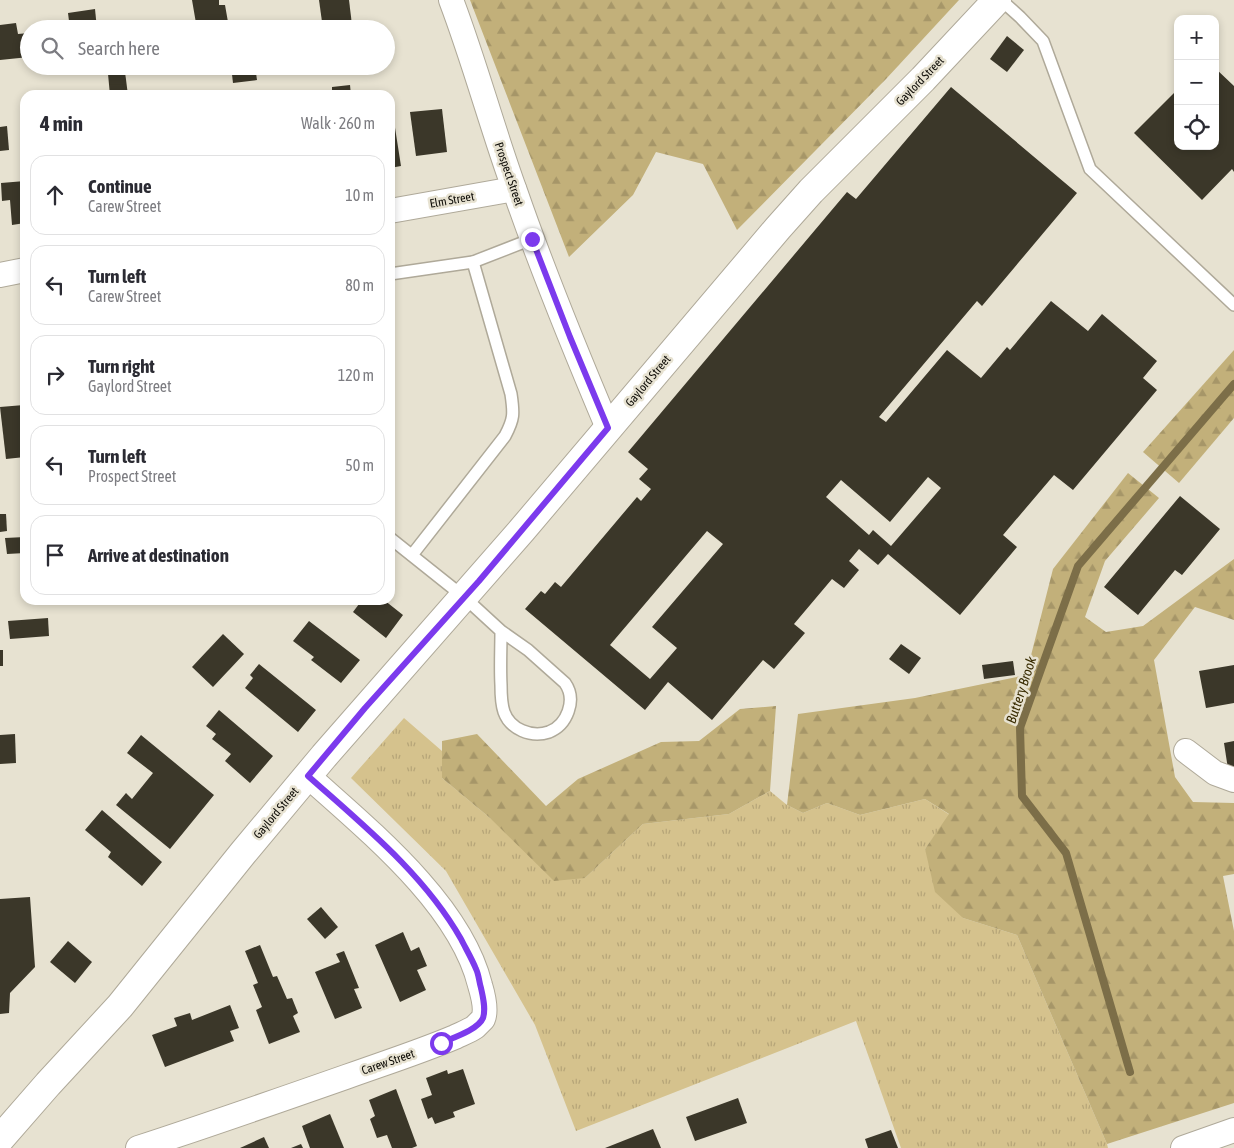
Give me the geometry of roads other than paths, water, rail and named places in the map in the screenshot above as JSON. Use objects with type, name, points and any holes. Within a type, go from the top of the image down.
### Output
[{"type":"street","name":"Prospect Street","points":[[451,0],[466,39],[532,239],[608,428]]},
{"type":"street","name":"Gaylord Street","points":[[0,1139],[120,1006],[243,853],[365,708],[464,597],[811,190],[923,79],[999,0]]},
{"type":"street","name":"Elm Street","points":[[395,210],[514,189]]},
{"type":"street","points":[[0,275],[20,271]]},
{"type":"street","points":[[1186,752],[1215,773],[1234,780]]},
{"type":"street","name":"Carew Street","points":[[138,1148],[441,1043],[475,1027],[482,1019],[484,1011],[477,970],[453,926],[436,901],[366,828],[308,776]]},
{"type":"street","points":[[1183,1148],[1234,1130]]},
{"type":"lane","points":[[999,0],[1020,16],[1043,42],[1090,169],[1234,305]]},
{"type":"lane","points":[[395,273],[474,262],[532,239]]},
{"type":"lane","points":[[412,556],[505,436],[512,423],[514,411],[511,394],[474,262]]},
{"type":"lane","points":[[395,542],[464,597],[501,631],[528,650],[566,683],[569,688],[570,704],[567,713],[562,722],[548,732],[531,733],[521,730],[513,726],[503,711],[501,700],[501,631]]},
{"type":"waterway","name":"Buttery Brook","points":[[1130,1072],[1066,853],[1022,796],[1020,728],[1078,566],[1234,384]]}]
